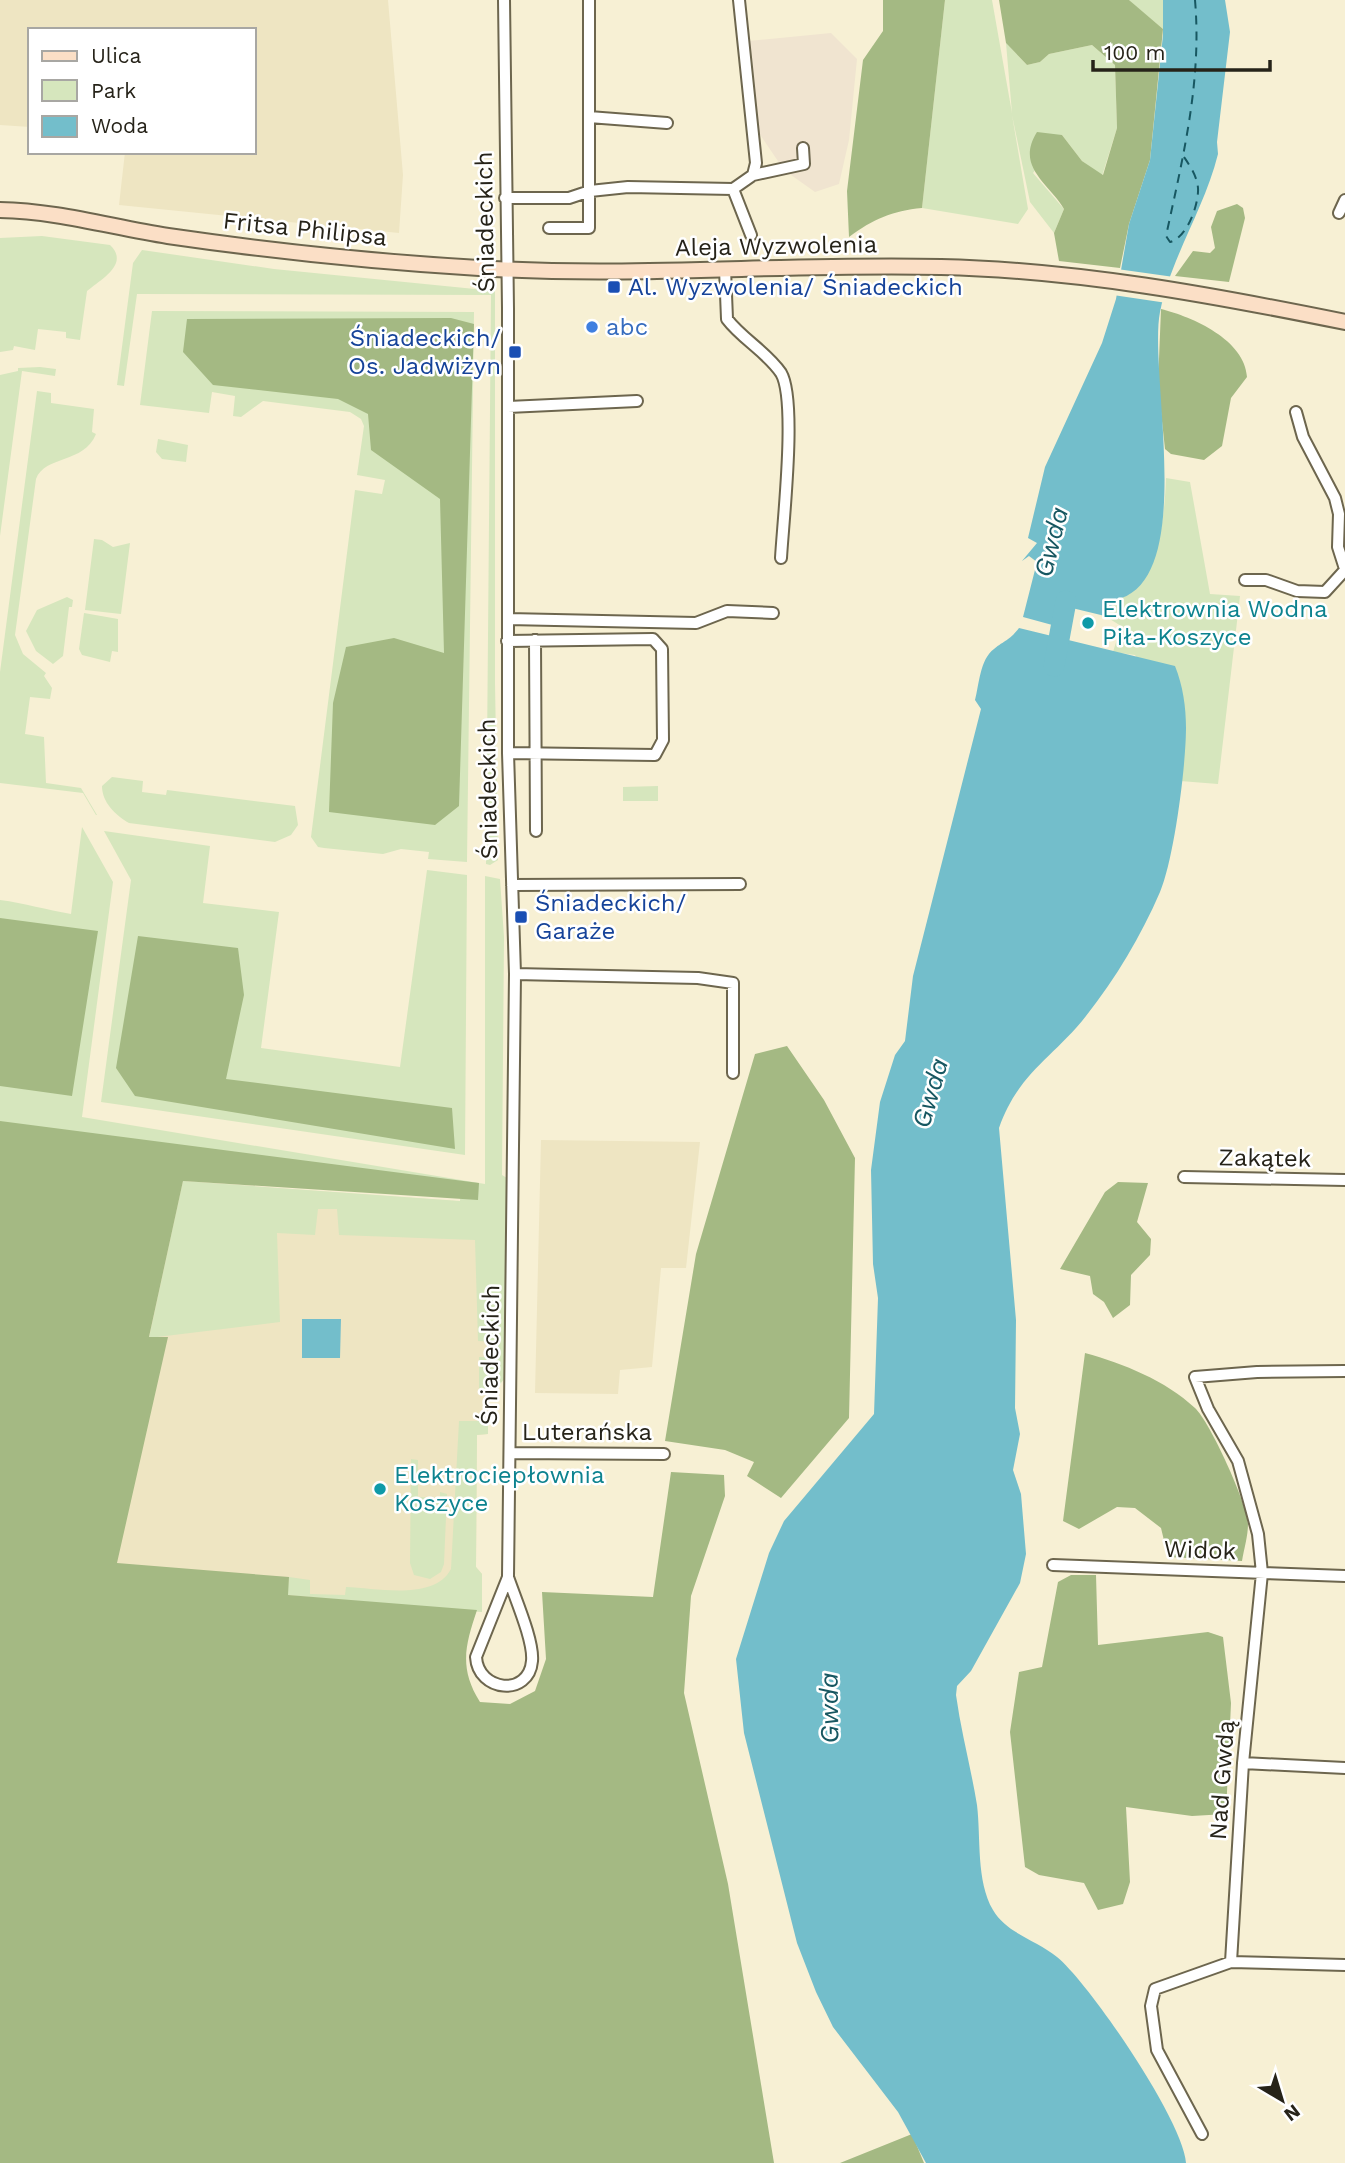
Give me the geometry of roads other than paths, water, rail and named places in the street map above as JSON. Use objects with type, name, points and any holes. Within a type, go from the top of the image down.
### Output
[{"type":"street","name":"Śniadeckich","points":[[504,0],[508,753],[515,974],[508,1577]]},
{"type":"street","points":[[549,228],[589,228],[589,0]]},
{"type":"street","points":[[739,0],[756,163],[753,175]]},
{"type":"street","points":[[589,117],[667,122]]},
{"type":"street","points":[[505,198],[569,198],[590,191],[639,187],[733,189],[753,175],[804,164],[803,148]]},
{"type":"street","points":[[733,189],[751,235]]},
{"type":"street","points":[[1339,213],[1345,200]]},
{"type":"street","name":"Fritsa Philipsa","points":[[0,210],[52,213],[99,224],[293,252],[507,270]]},
{"type":"street","name":"Fritsa Philipsa","points":[[0,220],[99,224]]},
{"type":"street","name":"Aleja Wyzwolenia","points":[[507,270],[589,273],[898,266],[1046,273],[1182,292],[1345,322]]},
{"type":"street","points":[[725,269],[727,319],[778,369],[786,386],[787,438],[781,558]]},
{"type":"street","points":[[508,407],[637,401]]},
{"type":"street","points":[[1245,580],[1266,580],[1297,591],[1325,592],[1345,569],[1338,547],[1339,514],[1335,498],[1303,437],[1296,412]]},
{"type":"street","points":[[508,620],[696,623],[727,611],[773,613]]},
{"type":"street","points":[[507,641],[653,639],[662,649],[663,680],[663,744],[655,755],[508,753]]},
{"type":"street","points":[[535,640],[536,831]]},
{"type":"street","points":[[512,885],[740,884]]},
{"type":"street","points":[[515,974],[698,978],[733,983],[733,1073]]},
{"type":"street","name":"Zakątek","points":[[1184,1177],[1345,1180]]},
{"type":"street","name":"Nad Gwdą","points":[[1231,1962],[1243,1763],[1262,1573],[1258,1534],[1238,1461],[1208,1409],[1195,1377],[1257,1372],[1345,1371]]},
{"type":"street","name":"Luterańska","points":[[510,1453],[664,1454]]},
{"type":"street","name":"Widok","points":[[1053,1565],[1345,1577]]},
{"type":"street","points":[[508,1577],[533,1661],[529,1672],[521,1681],[500,1686],[482,1676],[476,1657],[508,1577]]},
{"type":"street","points":[[1243,1763],[1345,1768]]},
{"type":"street","points":[[1202,2134],[1157,2050],[1151,2006],[1154,1989],[1231,1962],[1345,1965]]},
{"type":"water","points":[[1163,0],[1225,0],[1230,32],[1217,142],[1218,154],[1205,195],[1172,272],[1160,312],[1158,341],[1164,472],[1163,517],[1156,556],[1141,585],[1115,600],[1105,616],[1072,608],[1067,629],[1023,617],[1037,562],[1029,556],[1022,561],[1037,543],[1028,538],[1045,467],[1102,343],[1116,299],[1129,224],[1150,160],[1163,35]]},
{"type":"water","points":[[1019,628],[1175,666],[1185,704],[1185,745],[1170,858],[1153,908],[1108,987],[1073,1031],[1026,1079],[1007,1109],[999,1128],[1016,1320],[1015,1408],[1020,1434],[1013,1470],[1021,1494],[1026,1554],[1020,1583],[971,1671],[957,1686],[956,1695],[977,1805],[984,1886],[993,1910],[1014,1931],[1057,1957],[1091,1995],[1133,2055],[1170,2117],[1186,2163],[926,2163],[898,2112],[833,2027],[816,1992],[797,1943],[744,1733],[736,1659],[769,1553],[784,1521],[874,1414],[878,1298],[873,1264],[871,1170],[880,1102],[895,1055],[905,1041],[913,976],[981,709],[975,700],[981,673],[989,653]]},
{"type":"water","points":[[302,1319],[341,1319],[340,1358],[302,1358]]},
{"type":"waterway","name":"Gwda","points":[[1054,666],[1066,601]]},
{"type":"place","name":"Al. Wyzwolenia/ Śniadeckich","points":[[614,287]]},
{"type":"place","name":"abc","points":[[592,327]]},
{"type":"place","name":"Śniadeckich/ Os. Jadwiżyn","points":[[515,352]]},
{"type":"place","name":"Elektrownia Wodna Piła-Koszyce","points":[[1088,623]]},
{"type":"place","name":"Śniadeckich/ Garaże","points":[[521,917]]},
{"type":"place","name":"Elektrociepłownia Koszyce","points":[[380,1489]]}]
